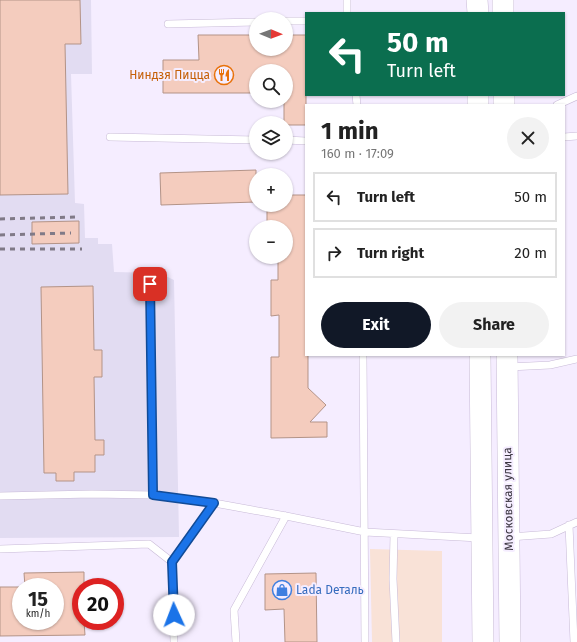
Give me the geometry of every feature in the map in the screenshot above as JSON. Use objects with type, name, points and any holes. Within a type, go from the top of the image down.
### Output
[{"type":"main road","points":[[478,0],[478,12]]},
{"type":"main road","points":[[503,0],[503,12]]},
{"type":"main road","points":[[480,356],[483,642]]},
{"type":"main road","name":"Московская улица","points":[[507,361],[510,642]]},
{"type":"lane","points":[[346,0],[347,12]]},
{"type":"lane","points":[[293,22],[305,21]]},
{"type":"lane","points":[[168,24],[249,22]]},
{"type":"lane","points":[[559,104],[577,96]]},
{"type":"lane","points":[[565,136],[577,136]]},
{"type":"lane","points":[[110,137],[249,140]]},
{"type":"lane","points":[[293,140],[305,140]]},
{"type":"lane","points":[[150,284],[153,495]]},
{"type":"lane","points":[[363,356],[365,642]]},
{"type":"lane","points":[[507,361],[550,365],[577,359]]},
{"type":"lane","points":[[0,496],[92,494],[153,495],[214,503],[365,532],[482,538]]},
{"type":"lane","points":[[174,642],[172,562],[214,503]]},
{"type":"lane","points":[[236,642],[234,610],[286,516]]},
{"type":"lane","points":[[508,537],[551,534],[577,522]]},
{"type":"lane","points":[[569,526],[574,642]]},
{"type":"lane","points":[[394,534],[393,579],[396,642]]},
{"type":"lane","points":[[0,549],[149,544],[172,562]]},
{"type":"shaded area","points":[[0,0],[91,0],[92,74],[71,74],[75,203],[84,204],[85,238],[98,238],[98,244],[112,244],[114,272],[159,273],[174,280],[179,537],[0,538]]},
{"type":"shaded area","points":[[370,549],[442,551],[442,642],[372,642]]},
{"type":"building","points":[[0,0],[80,0],[81,44],[65,44],[68,194],[0,195]]},
{"type":"building","points":[[198,35],[249,35],[249,56],[293,56],[293,35],[305,35],[305,125],[293,125],[293,116],[284,116],[284,108],[293,108],[293,64],[249,64],[249,93],[163,93],[163,60],[199,60]]},
{"type":"building","points":[[249,170],[249,202],[161,205],[160,173]]},
{"type":"building","points":[[293,195],[305,195],[305,356],[308,356],[308,388],[326,405],[310,422],[327,422],[327,437],[271,438],[271,357],[279,357],[279,315],[271,316],[271,280],[278,280],[278,264],[293,264],[293,220],[267,220],[267,212],[293,212]]},
{"type":"building","points":[[79,221],[79,243],[32,244],[32,222]]},
{"type":"building","points":[[93,286],[94,350],[102,350],[102,377],[94,377],[95,440],[104,440],[104,455],[95,455],[95,472],[74,472],[74,481],[56,481],[56,473],[44,473],[41,287]]},
{"type":"building","points":[[84,572],[84,578],[72,578],[72,630],[85,630],[85,635],[0,636],[0,587],[12,587],[12,630],[64,630],[64,578],[24,578],[24,573]]},
{"type":"building","points":[[316,573],[317,642],[285,642],[284,609],[265,610],[265,574]]},
{"type":"railway","points":[[0,219],[78,217]]},
{"type":"railway","points":[[0,235],[71,233]]},
{"type":"railway","points":[[0,249],[82,249]]},
{"type":"place","name":"Ниндзя Пицца","points":[[224,75]]},
{"type":"place","name":"Lada Dеталь","points":[[282,590]]},
{"type":"route","points":[[150,284],[153,495],[214,503],[172,562],[174,615]]}]
